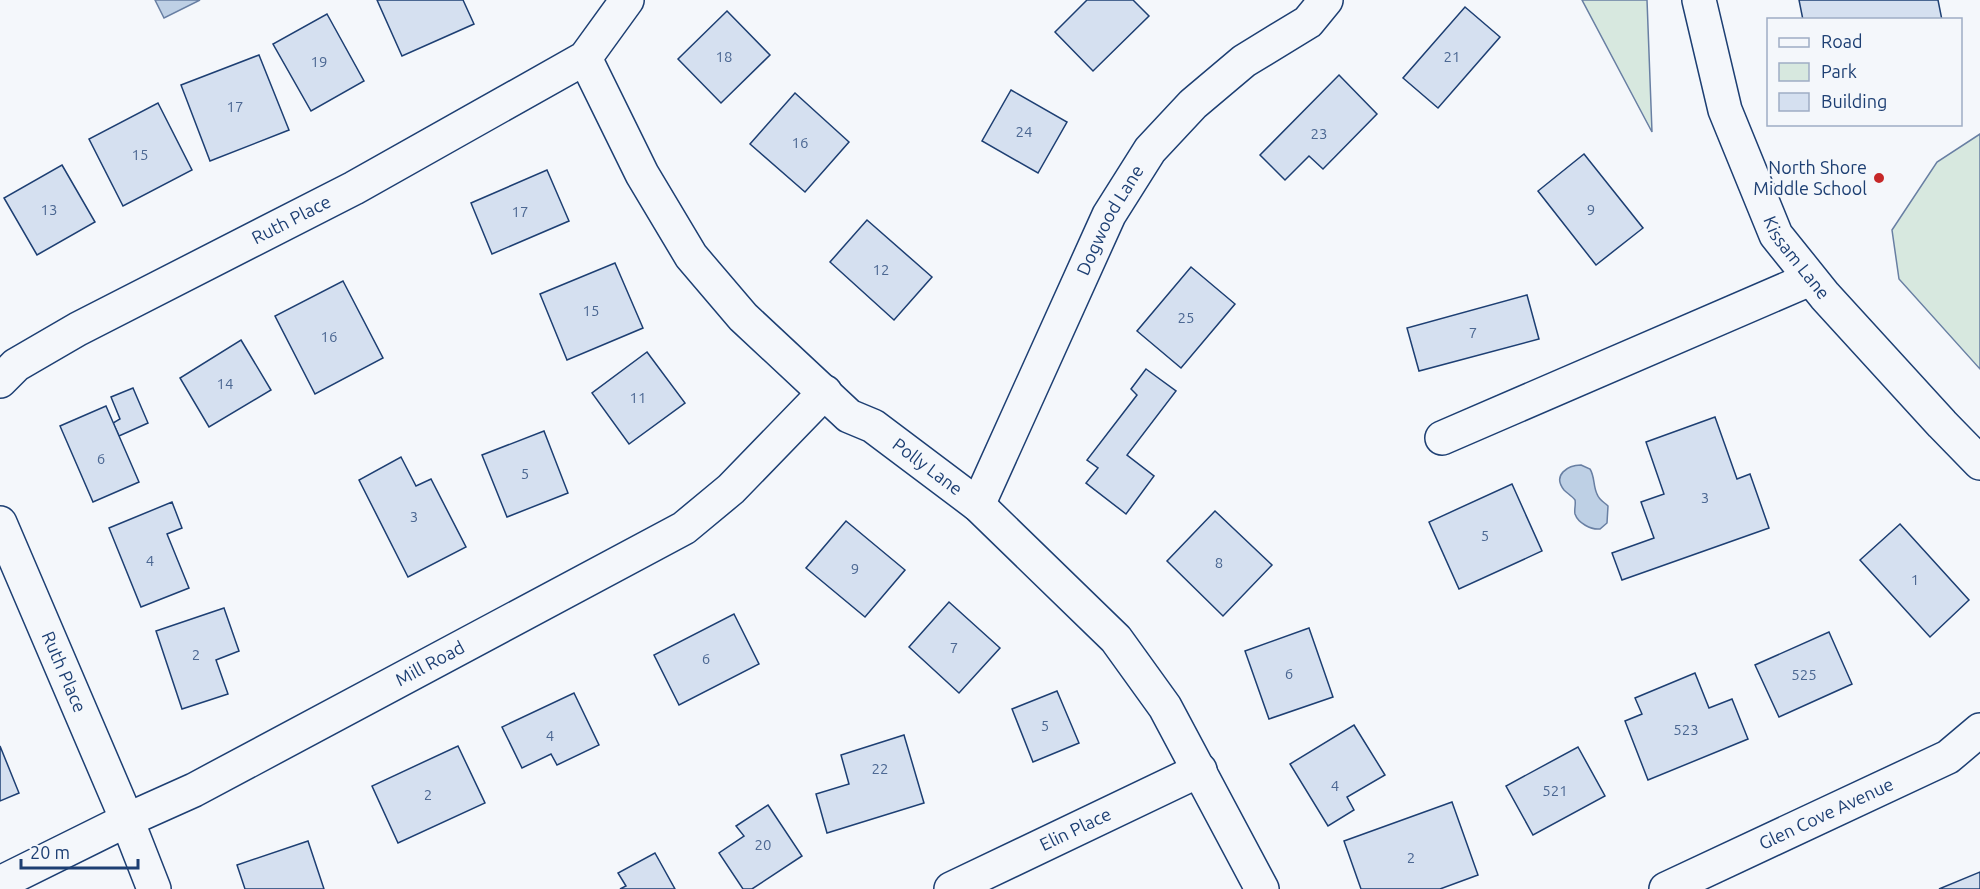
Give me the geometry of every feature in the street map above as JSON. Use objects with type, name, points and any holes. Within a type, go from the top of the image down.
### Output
[{"type":"street","points":[[585,58],[627,0]]},
{"type":"street","name":"Dogwood Lane","points":[[978,506],[1109,215],[1150,150],[1201,97],[1244,61],[1308,22],[1326,0]]},
{"type":"street","name":"Kissam Lane","points":[[1699,0],[1725,110],[1776,235],[1810,279],[1980,463]]},
{"type":"street","name":"Ruth Place","points":[[0,381],[16,365],[78,329],[354,188],[585,58]]},
{"type":"street","name":"Polly Lane","points":[[585,58],[642,174],[691,256],[743,317],[849,416],[873,426],[978,506],[1116,639],[1165,707],[1263,889]]},
{"type":"street","points":[[1442,438],[1810,279]]},
{"type":"street","name":"Mill Road","points":[[0,883],[127,820],[194,790],[684,528],[731,489],[825,392]]},
{"type":"street","name":"Ruth Place","points":[[0,523],[127,820]]},
{"type":"street","name":"Glen Cove Avenue","points":[[1666,889],[1948,757],[1980,730]]},
{"type":"street","name":"Elin Place","points":[[951,889],[1200,770]]},
{"type":"street","points":[[127,820],[154,889]]},
{"type":"green space","points":[[1582,0],[1647,0],[1652,132]]},
{"type":"green space","points":[[1980,134],[1980,369],[1899,279],[1892,230],[1937,162]]},
{"type":"water","points":[[155,0],[200,0],[164,18]]},
{"type":"water","points":[[1581,465],[1590,469],[1598,496],[1608,506],[1607,523],[1600,529],[1589,527],[1579,520],[1575,514],[1575,500],[1561,485],[1563,472]]},
{"type":"building","points":[[377,0],[463,0],[474,24],[402,56]]},
{"type":"building","points":[[1087,0],[1133,0],[1149,16],[1093,71],[1055,32]]},
{"type":"building","points":[[1799,0],[1938,0],[1942,18],[1803,18]]},
{"type":"building","points":[[1465,7],[1500,37],[1438,108],[1403,78]]},
{"type":"building","points":[[727,11],[770,55],[721,103],[678,59]]},
{"type":"building","points":[[327,14],[364,81],[311,111],[273,44]]},
{"type":"building","points":[[259,55],[289,130],[210,161],[181,85]]},
{"type":"building","points":[[1339,75],[1377,114],[1323,169],[1309,156],[1285,180],[1260,155]]},
{"type":"building","points":[[1011,90],[1067,122],[1038,173],[982,141]]},
{"type":"building","points":[[795,93],[849,142],[805,192],[750,144]]},
{"type":"building","points":[[158,103],[192,170],[123,206],[89,139]]},
{"type":"building","points":[[1584,154],[1643,228],[1596,265],[1538,191]]},
{"type":"building","points":[[62,165],[95,222],[37,255],[4,198]]},
{"type":"building","points":[[547,170],[569,221],[492,254],[471,203]]},
{"type":"building","points":[[867,220],[932,277],[894,320],[830,262]]},
{"type":"building","points":[[615,263],[643,328],[567,360],[540,294]]},
{"type":"building","points":[[1191,267],[1235,304],[1181,368],[1137,331]]},
{"type":"building","points":[[343,281],[383,358],[315,394],[275,316]]},
{"type":"building","points":[[1527,295],[1539,339],[1419,371],[1407,328]]},
{"type":"building","points":[[241,340],[271,390],[209,427],[180,378]]},
{"type":"building","points":[[647,352],[685,403],[629,444],[592,393]]},
{"type":"building","points":[[1146,369],[1176,391],[1127,455],[1154,476],[1126,514],[1086,483],[1098,468],[1087,460],[1137,395],[1131,389]]},
{"type":"building","points":[[133,388],[148,423],[119,436],[113,423],[120,419],[111,397]]},
{"type":"building","points":[[106,406],[139,482],[93,502],[60,426]]},
{"type":"building","points":[[1715,417],[1737,479],[1750,474],[1769,528],[1622,580],[1612,553],[1654,538],[1641,502],[1664,494],[1646,442]]},
{"type":"building","points":[[544,431],[568,493],[507,517],[482,455]]},
{"type":"building","points":[[401,457],[416,486],[431,479],[466,547],[408,577],[359,480]]},
{"type":"building","points":[[1512,484],[1542,551],[1459,589],[1429,522]]},
{"type":"building","points":[[172,502],[182,528],[167,534],[189,588],[141,607],[109,528]]},
{"type":"building","points":[[1215,511],[1272,565],[1223,616],[1167,561]]},
{"type":"building","points":[[846,521],[905,570],[865,617],[806,568]]},
{"type":"building","points":[[1900,524],[1969,600],[1930,637],[1860,560]]},
{"type":"building","points":[[949,602],[1000,648],[959,693],[909,647]]},
{"type":"building","points":[[224,608],[239,651],[216,660],[228,694],[182,709],[156,631]]},
{"type":"building","points":[[734,614],[759,664],[679,705],[654,655]]},
{"type":"building","points":[[1309,628],[1333,697],[1269,719],[1245,651]]},
{"type":"building","points":[[1829,632],[1852,684],[1779,717],[1755,665]]},
{"type":"building","points":[[1695,673],[1709,708],[1732,699],[1748,739],[1648,780],[1625,721],[1642,714],[1635,698]]},
{"type":"building","points":[[1057,691],[1079,743],[1033,762],[1012,709]]},
{"type":"building","points":[[574,693],[599,745],[557,765],[551,754],[522,768],[502,727]]},
{"type":"building","points":[[1354,725],[1385,775],[1347,797],[1354,810],[1328,826],[1290,764]]},
{"type":"building","points":[[904,735],[924,803],[827,833],[816,794],[849,784],[841,755]]},
{"type":"building","points":[[0,746],[19,793],[0,801]]},
{"type":"building","points":[[458,746],[485,803],[398,843],[372,786]]},
{"type":"building","points":[[1578,747],[1605,796],[1533,835],[1506,786]]},
{"type":"building","points":[[1452,802],[1478,875],[1440,889],[1361,889],[1344,841]]},
{"type":"building","points":[[768,805],[802,856],[752,889],[743,889],[719,853],[744,836],[736,826]]},
{"type":"building","points":[[308,841],[324,889],[245,889],[237,865]]},
{"type":"building","points":[[655,853],[675,889],[620,889],[626,886],[618,873]]},
{"type":"building","points":[[1980,872],[1980,889],[1939,889]]},
{"type":"place","name":"North Shore Middle School","points":[[1879,178]]}]
